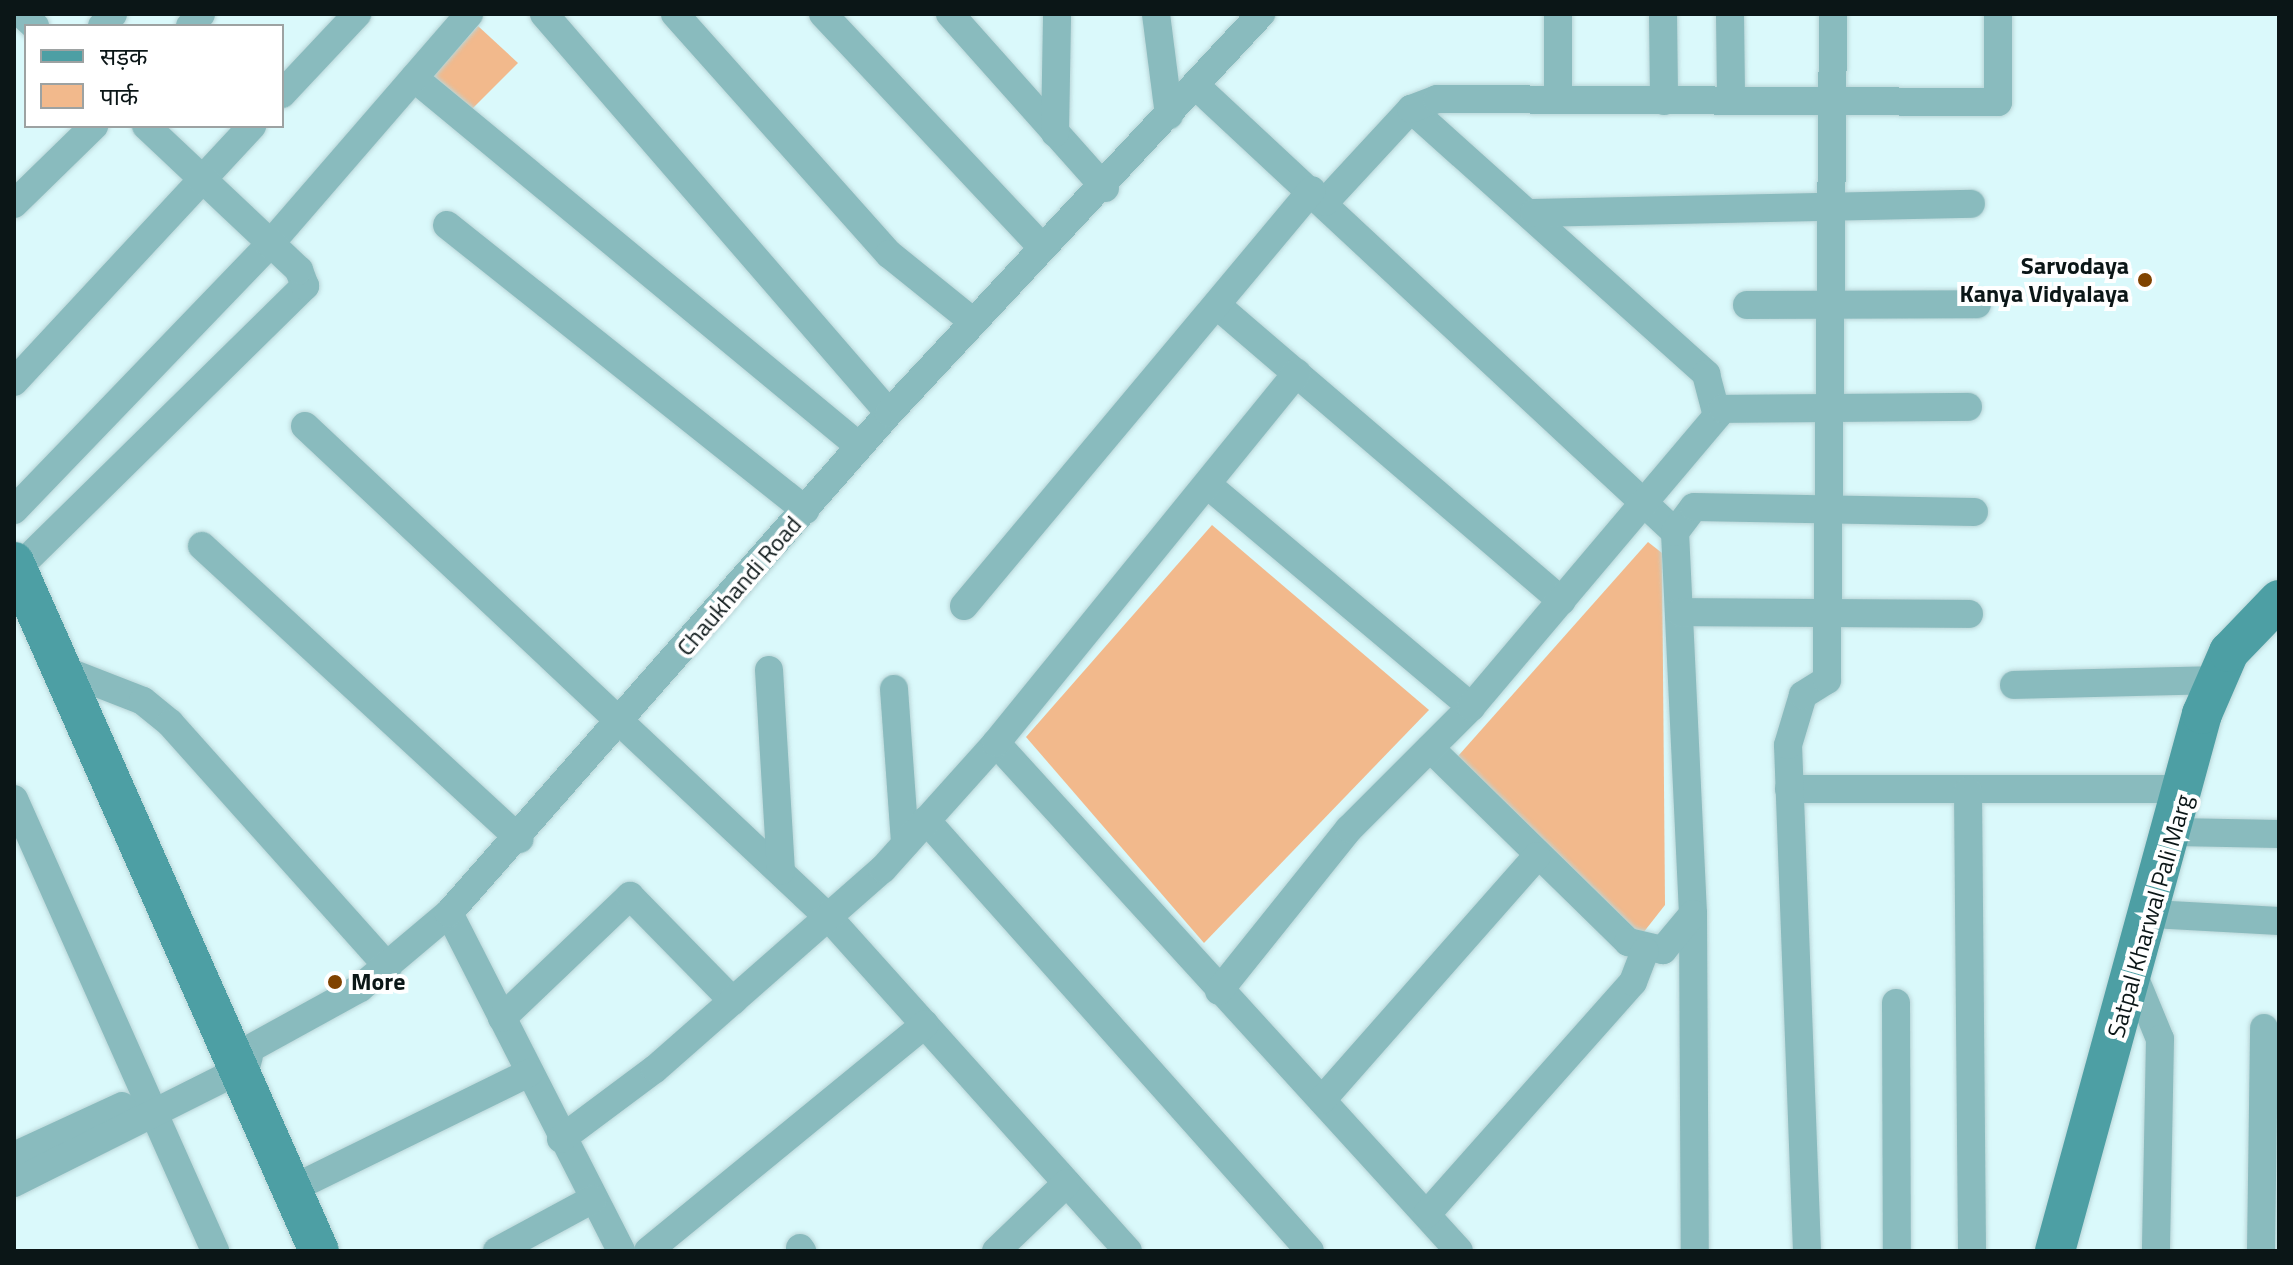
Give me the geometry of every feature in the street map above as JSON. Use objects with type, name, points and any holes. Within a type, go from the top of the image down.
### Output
[{"type":"street","points":[[284,92],[357,14]]},
{"type":"street","points":[[14,510],[270,244],[469,14]]},
{"type":"street","points":[[544,14],[889,413]]},
{"type":"street","points":[[675,14],[889,254],[972,321]]},
{"type":"street","points":[[823,14],[1040,245]]},
{"type":"street","points":[[1055,133],[1057,14]]},
{"type":"street","points":[[1156,14],[1169,115]]},
{"type":"street","name":"Chaukhandi Road","points":[[147,1104],[239,1057],[388,967],[449,913],[520,839],[859,446],[1040,245],[1105,188],[1261,14]]},
{"type":"street","points":[[1558,14],[1558,100]]},
{"type":"street","points":[[1663,14],[1664,101]]},
{"type":"street","points":[[1730,14],[1731,101]]},
{"type":"street","points":[[1807,1251],[1788,745],[1803,695],[1827,680],[1833,14]]},
{"type":"street","points":[[964,606],[1318,196],[1411,109],[1437,99],[1998,102],[1998,14]]},
{"type":"street","points":[[952,15],[1105,188]]},
{"type":"street","points":[[414,78],[859,446]]},
{"type":"street","points":[[1195,85],[1318,196],[1675,532]]},
{"type":"street","points":[[1411,109],[1534,213],[1706,374],[1717,416]]},
{"type":"street","points":[[14,204],[92,128]]},
{"type":"street","points":[[148,128],[303,277],[303,290],[15,565],[56,667],[239,1057],[319,1251]]},
{"type":"street","points":[[14,382],[250,128]]},
{"type":"street","points":[[1534,213],[1831,203],[1971,204]]},
{"type":"street","points":[[447,225],[805,510]]},
{"type":"street","points":[[1747,305],[1977,304]]},
{"type":"street","points":[[1220,308],[1562,601]]},
{"type":"street","points":[[561,1139],[830,919],[905,844],[996,743],[1209,486],[1297,373]]},
{"type":"street","points":[[1219,991],[1349,829],[1471,707],[1646,504],[1723,409],[1830,405],[1968,407]]},
{"type":"street","points":[[305,426],[625,719],[830,919],[1128,1251]]},
{"type":"street","points":[[1209,486],[1471,707]]},
{"type":"street","points":[[1695,1251],[1693,914],[1675,532],[1694,507],[1974,512]]},
{"type":"street","points":[[202,546],[520,839]]},
{"type":"street","points":[[1679,612],[1828,610],[1969,614]]},
{"type":"street","name":"Satpal Kharwal Pali Marg","points":[[2055,1251],[2216,680],[2270,618]]},
{"type":"street","points":[[56,667],[143,701],[170,723],[388,967]]},
{"type":"street","points":[[769,670],[781,871]]},
{"type":"street","points":[[2014,685],[2216,680]]},
{"type":"street","points":[[894,689],[905,844]]},
{"type":"street","points":[[996,743],[1459,1251]]},
{"type":"street","points":[[1430,748],[1537,856],[1645,951],[1663,950],[1693,914]]},
{"type":"street","points":[[1789,789],[2185,789]]},
{"type":"street","points":[[1968,791],[1972,1251]]},
{"type":"street","points":[[14,799],[147,1104],[215,1251]]},
{"type":"street","points":[[926,820],[1310,1251]]},
{"type":"street","points":[[2175,832],[2279,834]]},
{"type":"street","points":[[1322,1100],[1537,856]]},
{"type":"street","points":[[502,1018],[630,896],[733,1001]]},
{"type":"street","points":[[449,913],[561,1139],[621,1251]]},
{"type":"street","points":[[2152,914],[2279,921]]},
{"type":"street","points":[[1427,1214],[1633,982],[1645,951]]},
{"type":"street","points":[[2134,976],[2160,1039],[2156,1251]]},
{"type":"street","points":[[1896,1003],[1897,1251]]},
{"type":"street","points":[[648,1251],[925,1024]]},
{"type":"street","points":[[2261,1251],[2264,1028]]},
{"type":"street","points":[[294,1188],[529,1073]]},
{"type":"street","points":[[14,1156],[147,1104]]},
{"type":"street","points":[[14,1183],[147,1104]]},
{"type":"street","points":[[996,1251],[1067,1183]]},
{"type":"street","points":[[497,1251],[593,1199]]},
{"type":"green space","points":[[478,26],[518,63],[456,125],[419,91]]},
{"type":"green space","points":[[1212,525],[1429,710],[1204,943],[1026,737]]},
{"type":"green space","points":[[1648,542],[1662,553],[1665,905],[1632,947],[1451,764]]},
{"type":"place","name":"Sarvodaya Kanya Vidyalaya","points":[[2145,280]]},
{"type":"place","name":"More","points":[[335,982]]}]
